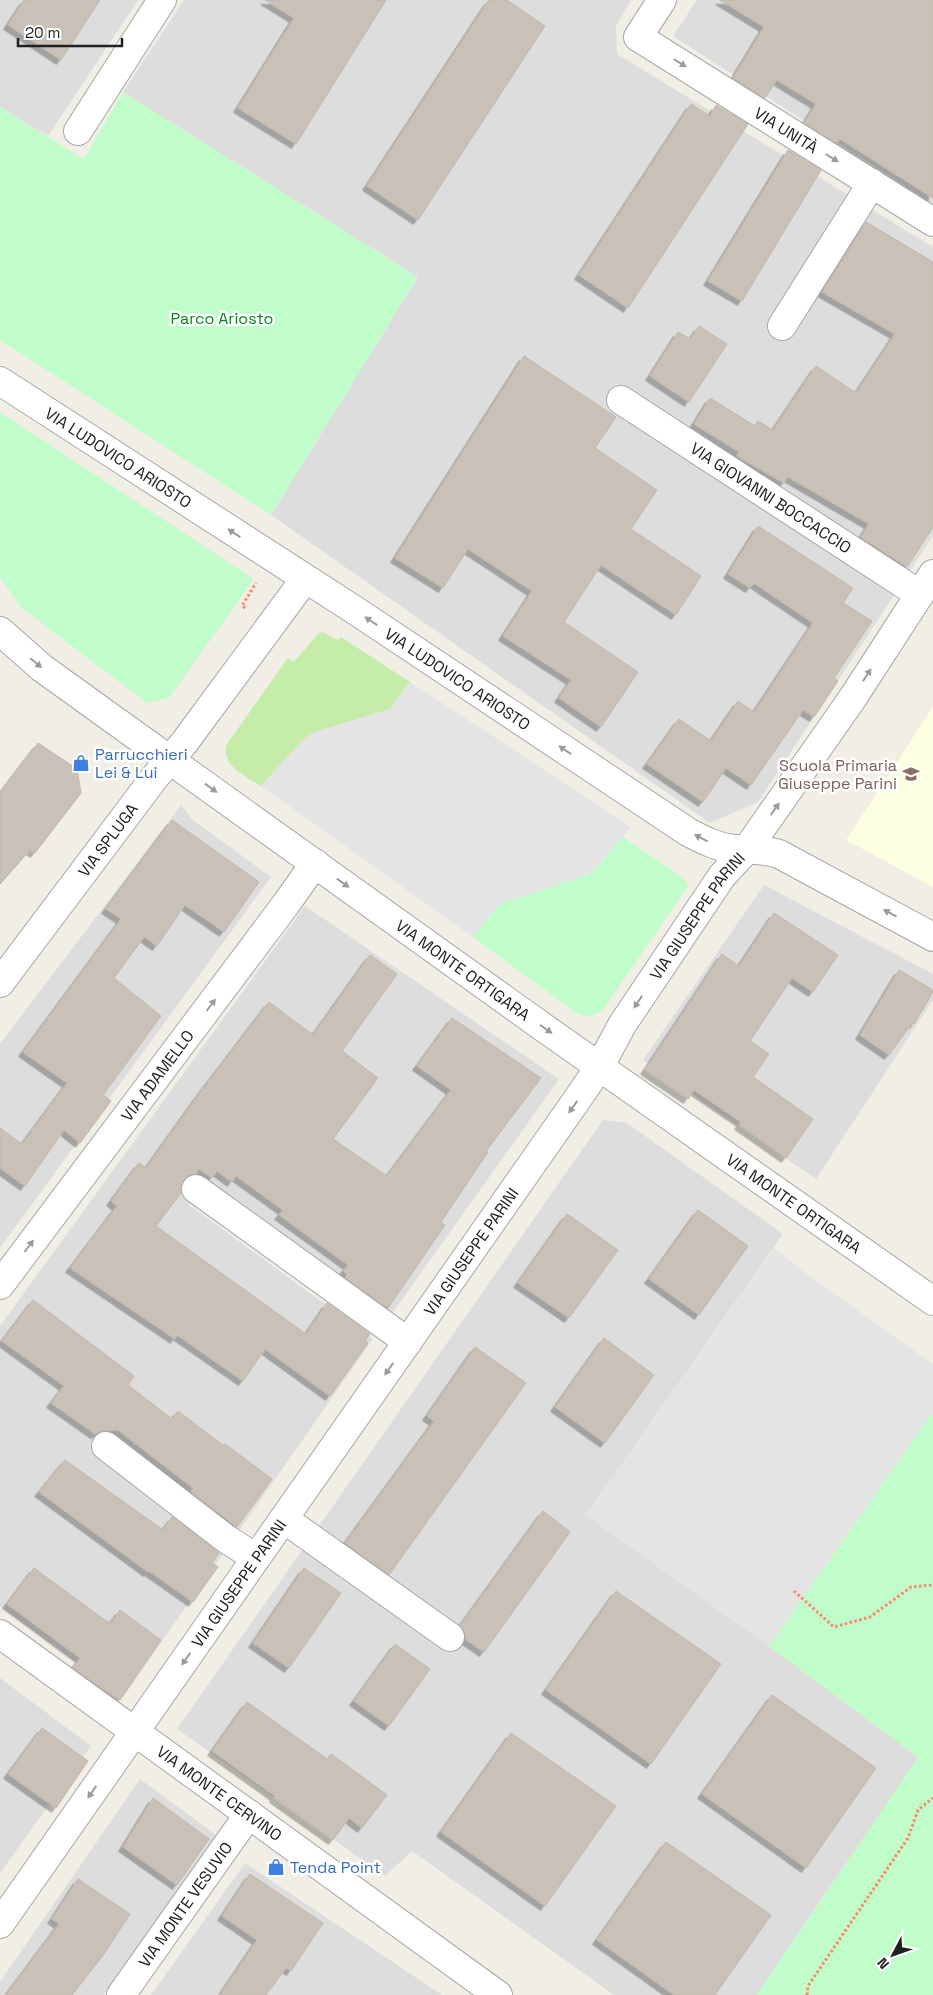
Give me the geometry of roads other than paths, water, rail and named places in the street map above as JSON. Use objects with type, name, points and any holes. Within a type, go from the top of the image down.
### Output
[{"type":"street","points":[[78,131],[162,0]]},
{"type":"street","name":"VIA UNITÀ","points":[[662,0],[638,37],[933,222]]},
{"type":"street","points":[[782,326],[872,182]]},
{"type":"street","name":"VIA LUDOVICO ARIOSTO","points":[[0,381],[305,579],[688,832],[704,841],[721,846],[748,849],[758,848],[779,854],[933,937]]},
{"type":"street","name":"VIA GIOVANNI BOCCACCIO","points":[[621,400],[926,584]]},
{"type":"street","name":"VIA SPLUGA","points":[[0,982],[171,759],[305,579]]},
{"type":"street","name":"VIA GIUSEPPE PARINI","points":[[0,1924],[600,1066],[622,1025],[722,876],[748,849],[852,698],[926,584]]},
{"type":"street","name":"VIA MONTE ORTIGARA","points":[[0,631],[42,668],[933,1301]]},
{"type":"street","name":"VIA ADAMELLO","points":[[0,1285],[315,863]]},
{"type":"street","points":[[196,1188],[408,1342]]},
{"type":"street","points":[[106,1446],[226,1538],[256,1558]]},
{"type":"street","points":[[284,1519],[450,1637]]},
{"type":"street","name":"VIA MONTE CERVINO","points":[[0,1634],[498,1995]]},
{"type":"street","name":"VIA MONTE VESUVIO","points":[[122,1995],[249,1814]]},
{"type":"place","name":"Parrucchieri Lei & Lui","points":[[81,763]]},
{"type":"place","name":"Scuola Primaria Giuseppe Parini","points":[[911,774]]},
{"type":"place","name":"Tenda Point","points":[[276,1867]]},
{"type":"park label","name":"Parco Ariosto","points":[[222,318]]}]
